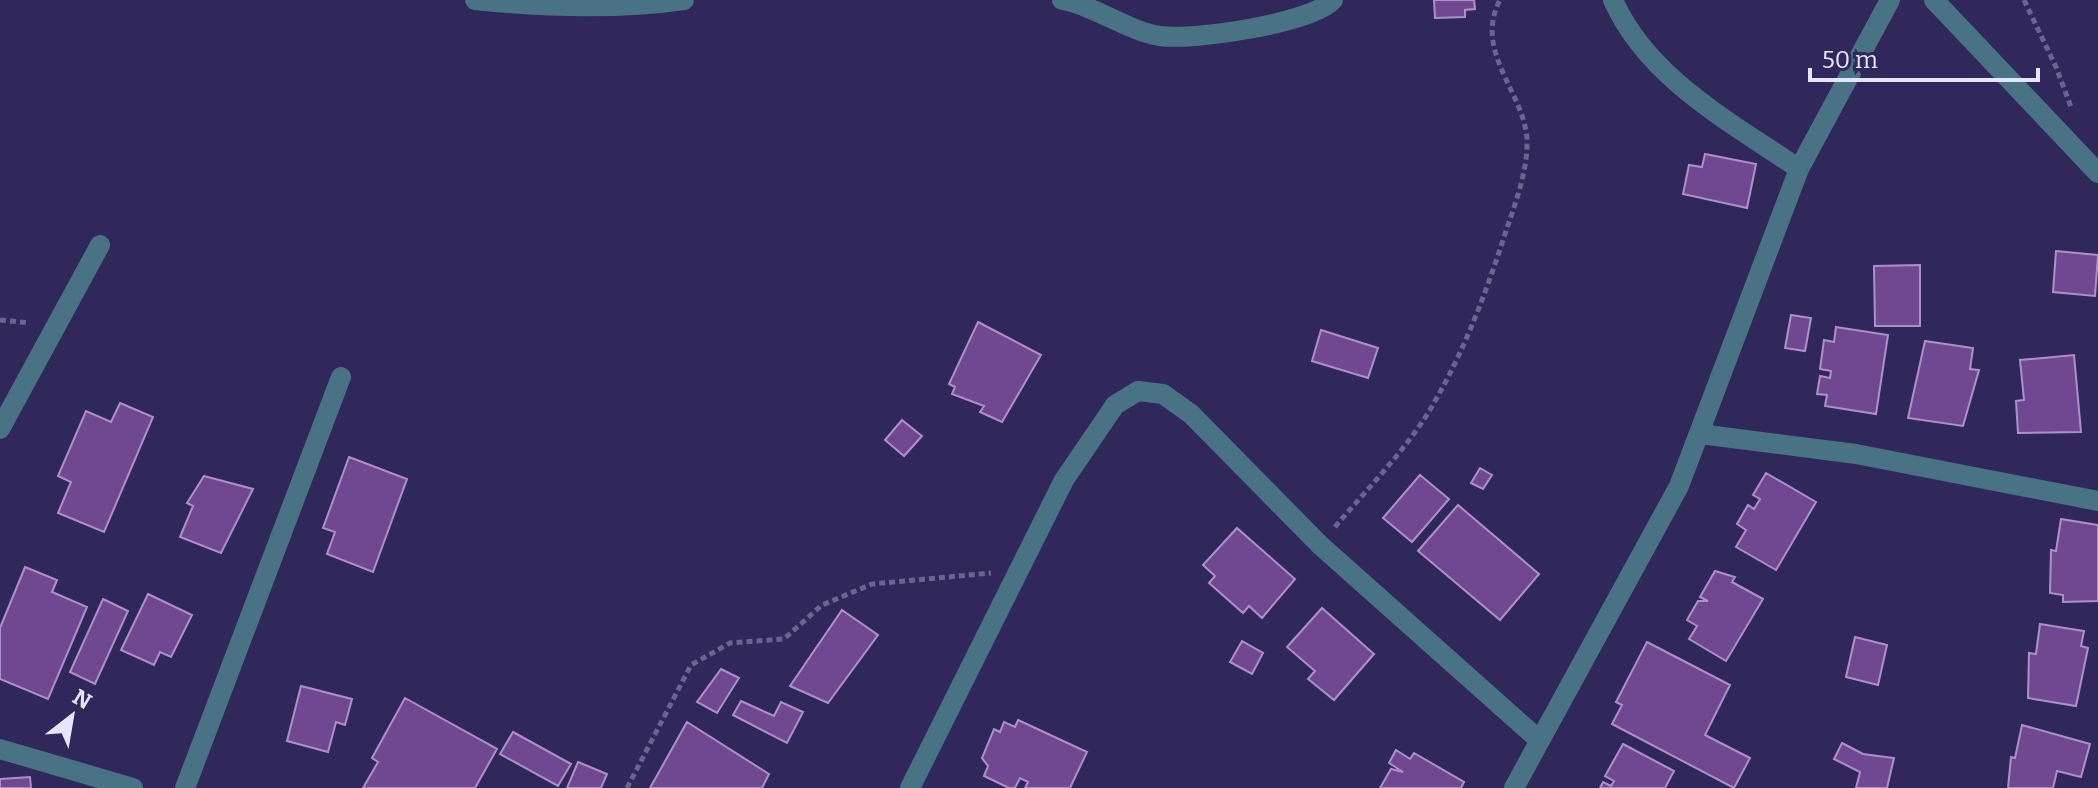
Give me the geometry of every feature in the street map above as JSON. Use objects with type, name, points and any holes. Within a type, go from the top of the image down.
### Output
[{"type":"street","points":[[475,0],[542,7],[656,4],[684,0]]},
{"type":"street","points":[[1062,0],[1160,36],[1218,33],[1277,23],[1333,0]]},
{"type":"street","points":[[1613,0],[1622,20],[1660,70],[1799,169]]},
{"type":"street","points":[[1514,788],[1679,486],[1799,169],[1890,0]]},
{"type":"street","points":[[1934,0],[2098,173]]},
{"type":"street","points":[[0,429],[100,245]]},
{"type":"street","points":[[185,788],[341,377]]},
{"type":"street","points":[[910,788],[1064,480],[1115,405],[1138,391],[1163,394],[1191,414],[1320,545],[1539,740]]},
{"type":"street","points":[[1700,434],[1856,454],[2098,501]]},
{"type":"street","points":[[0,749],[133,788]]},
{"type":"path","points":[[1320,545],[1427,415],[1462,349],[1493,271],[1521,183],[1527,137],[1492,43],[1492,14],[1500,0]]},
{"type":"path","points":[[2024,0],[2056,67],[2072,110]]},
{"type":"path","points":[[627,788],[691,665],[730,643],[784,639],[822,605],[872,584],[1020,570]]},
{"type":"building","points":[[1434,0],[1474,0],[1475,9],[1465,10],[1465,17],[1435,18]]},
{"type":"building","points":[[1705,154],[1756,164],[1747,208],[1683,194],[1689,165],[1702,167]]},
{"type":"building","points":[[2056,251],[2098,255],[2095,296],[2053,292]]},
{"type":"building","points":[[1920,265],[1920,326],[1875,326],[1874,266]]},
{"type":"building","points":[[1791,315],[1811,318],[1805,351],[1785,348]]},
{"type":"building","points":[[978,322],[1041,355],[1002,422],[980,412],[984,406],[952,394],[955,387],[949,384]]},
{"type":"building","points":[[1836,327],[1888,335],[1876,414],[1825,406],[1827,395],[1817,394],[1820,376],[1830,378],[1831,371],[1820,369],[1824,340],[1834,342]]},
{"type":"building","points":[[1321,330],[1378,348],[1368,378],[1312,361]]},
{"type":"building","points":[[1925,341],[1973,348],[1970,369],[1979,370],[1963,426],[1908,418]]},
{"type":"building","points":[[2074,355],[2081,432],[2018,433],[2016,401],[2024,400],[2020,360]]},
{"type":"building","points":[[120,403],[153,417],[104,532],[58,513],[71,482],[58,476],[86,411],[111,422]]},
{"type":"building","points":[[902,420],[922,436],[904,456],[885,440]]},
{"type":"building","points":[[349,457],[407,479],[373,572],[327,554],[335,532],[323,528]]},
{"type":"building","points":[[1480,468],[1492,475],[1483,489],[1471,483]]},
{"type":"building","points":[[1766,473],[1816,502],[1776,570],[1736,547],[1746,530],[1737,524],[1748,505],[1754,509],[1760,499],[1753,495]]},
{"type":"building","points":[[1420,475],[1449,499],[1412,542],[1383,518]]},
{"type":"building","points":[[204,476],[253,489],[221,553],[180,537],[193,506],[187,503]]},
{"type":"building","points":[[1458,505],[1539,574],[1500,620],[1418,551]]},
{"type":"building","points":[[2061,519],[2098,525],[2098,601],[2063,602],[2063,595],[2050,593],[2051,550],[2056,551]]},
{"type":"building","points":[[1237,528],[1295,579],[1262,618],[1249,606],[1243,613],[1209,583],[1215,576],[1203,565]]},
{"type":"building","points":[[25,567],[57,580],[52,592],[87,607],[48,699],[0,679],[0,628]]},
{"type":"building","points":[[1715,571],[1735,577],[1732,582],[1763,599],[1726,661],[1689,639],[1697,626],[1687,620],[1698,601],[1708,601],[1700,597]]},
{"type":"building","points":[[148,594],[192,615],[171,657],[160,652],[154,665],[121,650]]},
{"type":"building","points":[[103,599],[128,611],[95,684],[70,672]]},
{"type":"building","points":[[1322,608],[1374,654],[1334,700],[1308,679],[1315,671],[1287,647]]},
{"type":"building","points":[[842,610],[878,635],[828,703],[790,686]]},
{"type":"building","points":[[2040,624],[2084,631],[2081,646],[2088,648],[2076,706],[2028,698],[2029,653],[2036,654]]},
{"type":"building","points":[[1855,637],[1887,645],[1878,685],[1846,677]]},
{"type":"building","points":[[1242,641],[1263,653],[1252,674],[1230,662]]},
{"type":"building","points":[[1647,642],[1730,685],[1705,735],[1750,758],[1734,788],[1612,724],[1622,705],[1616,702]]},
{"type":"building","points":[[721,669],[739,678],[717,713],[697,702]]},
{"type":"building","points":[[301,686],[352,699],[345,725],[336,722],[328,752],[287,741]]},
{"type":"building","points":[[405,698],[497,749],[475,788],[363,788],[378,762],[372,758]]},
{"type":"building","points":[[741,701],[774,716],[781,702],[803,712],[787,743],[733,715]]},
{"type":"building","points":[[1018,720],[1087,752],[1070,788],[1025,788],[1028,782],[1020,778],[1015,788],[1009,788],[984,776],[988,766],[982,758],[994,729],[1000,732],[1004,722],[1015,727]]},
{"type":"building","points":[[687,722],[769,774],[762,788],[650,788]]},
{"type":"building","points":[[2022,725],[2090,744],[2081,777],[2057,771],[2053,788],[2008,788],[2011,757],[2015,758]]},
{"type":"building","points":[[513,732],[571,764],[558,786],[500,754]]},
{"type":"building","points":[[1842,743],[1863,754],[1894,758],[1887,788],[1856,788],[1860,772],[1834,759]]},
{"type":"building","points":[[1623,744],[1674,771],[1665,788],[1600,788],[1603,782],[1611,786],[1614,781],[1605,776]]},
{"type":"building","points":[[1396,750],[1410,759],[1414,753],[1464,782],[1461,788],[1380,788],[1391,769],[1403,772],[1389,763]]},
{"type":"building","points":[[578,762],[607,774],[601,788],[567,788]]},
{"type":"building","points":[[30,777],[31,788],[0,788],[0,779]]}]
